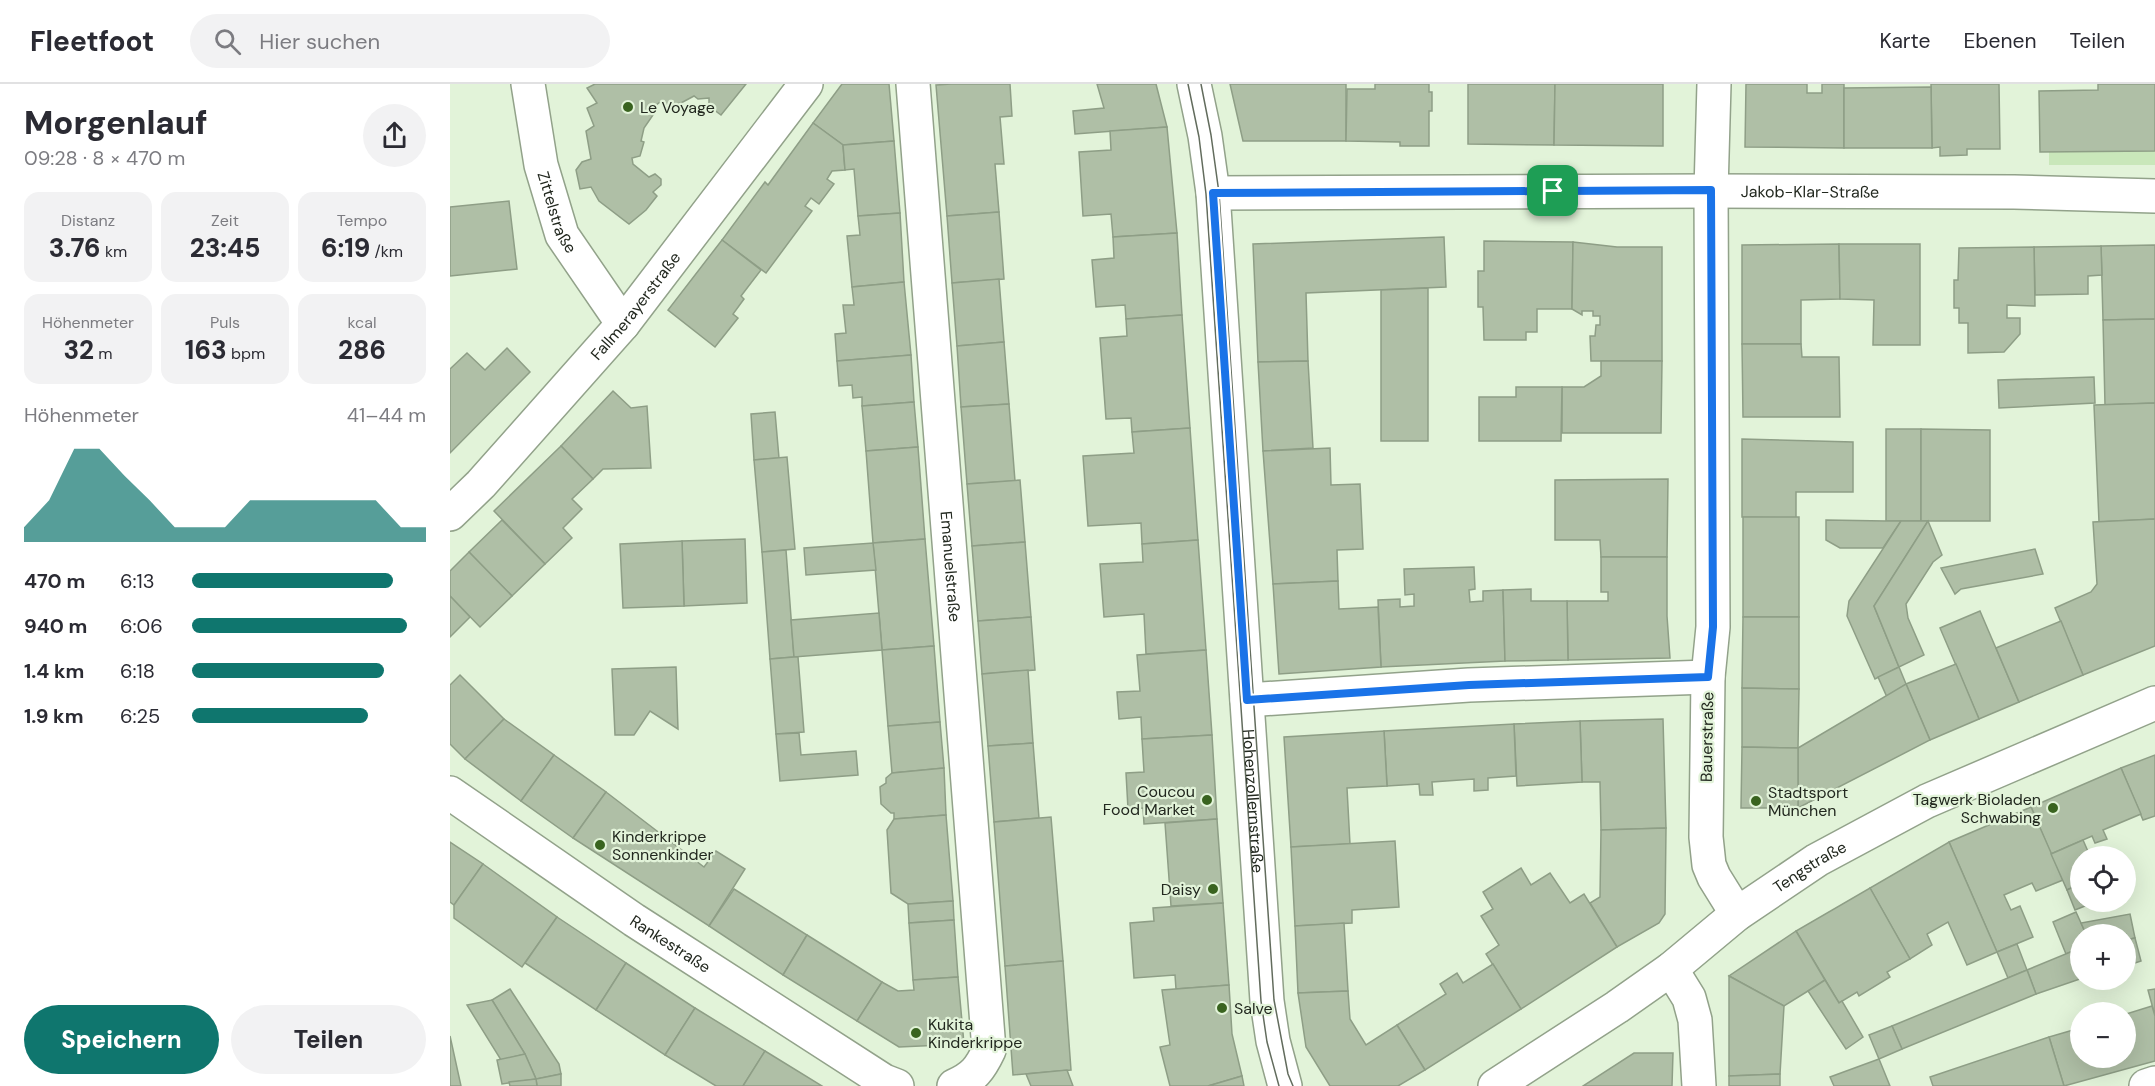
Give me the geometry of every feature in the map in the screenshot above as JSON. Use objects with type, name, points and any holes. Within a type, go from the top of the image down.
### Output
[{"type":"street","name":"Zittelstraße","points":[[528,84],[536,143],[562,235],[623,324]]},
{"type":"street","name":"Fallmerayerstraße","points":[[450,514],[481,484],[623,324],[806,84]]},
{"type":"street","name":"Emanuelstraße","points":[[913,84],[989,1050],[980,1067],[968,1079],[954,1086]]},
{"type":"street","name":"Hohenzollernstraße","points":[[1194,84],[1205,136],[1213,193],[1267,1001],[1273,1041],[1285,1086]]},
{"type":"street","name":"Bauerstraße","points":[[1714,84],[1711,190],[1713,627],[1708,677],[1706,837],[1714,877],[1737,914]]},
{"type":"street","name":"Jakob-Klar-Straße","points":[[1213,193],[1711,190],[2002,192],[2155,196]]},
{"type":"street","points":[[1247,700],[1469,685],[1708,677]]},
{"type":"street","name":"Tengstraße","points":[[1495,1086],[1617,1007],[1671,969],[1737,914],[1817,860],[1927,801],[2155,703]]},
{"type":"street","name":"Rankestraße","points":[[450,793],[634,920],[884,1081],[897,1086]]},
{"type":"street","points":[[1671,969],[1689,998],[1695,1020],[1699,1086]]},
{"type":"street","points":[[2146,1086],[2155,1083]]},
{"type":"green space","points":[[2155,151],[2155,165],[2049,165],[2049,152]]},
{"type":"building","points":[[595,84],[746,84],[721,115],[709,106],[709,98],[698,99],[694,96],[681,103],[666,106],[660,102],[648,112],[653,115],[644,128],[641,141],[644,142],[640,156],[632,158],[633,164],[649,177],[655,174],[661,179],[661,185],[653,192],[657,196],[646,210],[629,224],[599,201],[591,187],[580,189],[576,170],[582,162],[591,159],[586,131],[594,126],[587,108],[597,103],[587,88]]},
{"type":"building","points":[[842,84],[889,84],[894,141],[843,145],[813,123]]},
{"type":"building","points":[[1010,84],[1012,116],[1000,117],[1004,164],[995,164],[999,212],[947,216],[936,85]]},
{"type":"building","points":[[1097,84],[1156,84],[1167,127],[1075,134],[1073,111],[1104,108]]},
{"type":"building","points":[[1230,84],[1346,84],[1346,141],[1243,141]]},
{"type":"building","points":[[1375,84],[1429,84],[1429,92],[1432,92],[1432,111],[1429,111],[1429,146],[1400,146],[1400,142],[1346,141],[1347,89],[1375,89]]},
{"type":"building","points":[[1468,84],[1555,84],[1554,145],[1468,144]]},
{"type":"building","points":[[1555,84],[1663,84],[1663,146],[1554,145]]},
{"type":"building","points":[[1746,84],[1807,84],[1807,93],[1822,93],[1822,84],[1844,84],[1844,148],[1745,147]]},
{"type":"building","points":[[1931,84],[1999,84],[2000,149],[1967,149],[1967,155],[1940,156],[1940,147],[1932,148]]},
{"type":"building","points":[[2098,84],[2155,84],[2155,151],[2040,152],[2039,91],[2098,90]]},
{"type":"building","points":[[1931,87],[1932,148],[1844,148],[1844,88]]},
{"type":"building","points":[[813,123],[843,145],[845,170],[832,171],[827,179],[834,184],[819,204],[811,198],[805,206],[812,211],[766,273],[722,240],[765,182],[768,185]]},
{"type":"building","points":[[1167,127],[1177,233],[1113,237],[1111,214],[1083,216],[1079,152],[1111,150],[1110,131]]},
{"type":"building","points":[[894,141],[900,213],[858,216],[854,169],[845,170],[843,145]]},
{"type":"building","points":[[509,201],[517,269],[450,276],[450,207]]},
{"type":"building","points":[[999,212],[1004,279],[952,283],[947,216]]},
{"type":"building","points":[[900,213],[904,282],[852,287],[847,236],[860,235],[858,216]]},
{"type":"building","points":[[1177,233],[1182,315],[1126,319],[1125,305],[1096,307],[1092,260],[1114,258],[1113,237]]},
{"type":"building","points":[[1444,237],[1446,287],[1306,293],[1308,361],[1258,362],[1253,244]]},
{"type":"building","points":[[722,240],[761,270],[741,296],[744,299],[733,314],[738,318],[715,347],[668,310]]},
{"type":"building","points":[[1484,241],[1573,242],[1572,309],[1537,309],[1537,332],[1526,332],[1526,340],[1484,340],[1483,307],[1478,307],[1478,271],[1484,271]]},
{"type":"building","points":[[1573,242],[1617,247],[1662,247],[1662,361],[1591,361],[1590,336],[1595,336],[1596,325],[1600,325],[1600,316],[1593,316],[1593,311],[1582,311],[1582,315],[1572,309]]},
{"type":"building","points":[[1839,244],[1840,299],[1801,300],[1801,344],[1742,344],[1742,245]]},
{"type":"building","points":[[1839,244],[1920,244],[1920,345],[1873,345],[1874,300],[1840,299]]},
{"type":"building","points":[[2155,245],[2155,319],[2103,320],[2101,246]]},
{"type":"building","points":[[2101,246],[2102,275],[2088,276],[2088,294],[2035,295],[2034,247]]},
{"type":"building","points":[[2034,247],[2035,306],[2007,305],[2007,318],[2020,318],[2020,334],[2004,352],[1968,353],[1968,323],[1959,323],[1959,308],[1954,308],[1954,280],[1958,280],[1959,248]]},
{"type":"building","points":[[999,279],[1004,342],[957,346],[952,283]]},
{"type":"building","points":[[904,282],[911,355],[837,361],[835,334],[846,333],[843,305],[854,305],[852,287]]},
{"type":"building","points":[[1428,288],[1428,441],[1381,441],[1381,290]]},
{"type":"building","points":[[1182,315],[1190,428],[1132,432],[1131,418],[1106,419],[1100,338],[1127,336],[1126,319]]},
{"type":"building","points":[[2155,319],[2155,403],[2105,405],[2103,320]]},
{"type":"building","points":[[1004,342],[1009,404],[961,407],[957,346]]},
{"type":"building","points":[[1742,344],[1801,344],[1802,357],[1839,357],[1840,417],[1743,417]]},
{"type":"building","points":[[507,348],[530,372],[450,453],[450,369],[467,353],[485,370]]},
{"type":"building","points":[[911,355],[914,402],[862,406],[862,397],[853,398],[852,385],[839,386],[837,361]]},
{"type":"building","points":[[1308,361],[1313,448],[1263,451],[1258,362]]},
{"type":"building","points":[[1601,361],[1662,361],[1661,433],[1562,433],[1562,387],[1584,387],[1601,376]]},
{"type":"building","points":[[2094,377],[2095,403],[1999,408],[1998,380]]},
{"type":"building","points":[[1516,387],[1562,387],[1561,441],[1479,441],[1479,397],[1516,397]]},
{"type":"building","points":[[613,391],[631,408],[647,406],[651,468],[603,469],[593,479],[561,446]]},
{"type":"building","points":[[914,402],[918,447],[866,451],[862,406]]},
{"type":"building","points":[[2155,403],[2155,519],[2099,522],[2094,405]]},
{"type":"building","points":[[1009,404],[1015,481],[967,484],[961,407]]},
{"type":"building","points":[[775,412],[779,458],[754,460],[751,414]]},
{"type":"building","points":[[1190,428],[1198,540],[1142,544],[1141,523],[1088,526],[1083,456],[1134,453],[1132,432]]},
{"type":"building","points":[[1886,429],[1921,429],[1921,521],[1886,521]]},
{"type":"building","points":[[1921,429],[1990,430],[1990,521],[1921,521]]},
{"type":"building","points":[[1742,439],[1853,442],[1853,492],[1796,492],[1796,518],[1742,517]]},
{"type":"building","points":[[561,446],[593,479],[572,499],[582,509],[563,528],[572,538],[545,564],[494,511]]},
{"type":"building","points":[[918,447],[925,539],[873,543],[866,451]]},
{"type":"building","points":[[1330,448],[1331,485],[1360,484],[1363,549],[1337,550],[1338,581],[1273,584],[1263,451]]},
{"type":"building","points":[[787,457],[795,549],[762,552],[754,460]]},
{"type":"building","points":[[1668,479],[1667,557],[1601,557],[1600,540],[1555,540],[1555,480]]},
{"type":"building","points":[[1020,480],[1025,542],[972,546],[967,484]]},
{"type":"building","points":[[1743,517],[1799,517],[1799,617],[1743,617]]},
{"type":"building","points":[[2155,519],[2155,646],[2083,675],[2055,608],[2091,592],[2097,584],[2093,522]]},
{"type":"building","points":[[502,520],[545,564],[512,596],[469,552]]},
{"type":"building","points":[[1826,520],[1901,521],[1883,548],[1840,548],[1826,540]]},
{"type":"building","points":[[1901,521],[1928,521],[1874,606],[1899,667],[1875,679],[1847,616],[1849,601]]},
{"type":"building","points":[[1928,521],[1942,555],[1933,562],[1906,604],[1908,618],[1924,655],[1899,667],[1874,606]]},
{"type":"building","points":[[745,539],[747,603],[684,606],[682,541]]},
{"type":"building","points":[[925,539],[934,646],[882,650],[873,543]]},
{"type":"building","points":[[1198,540],[1206,650],[1146,654],[1144,614],[1104,617],[1100,564],[1143,562],[1142,544]]},
{"type":"building","points":[[682,541],[684,606],[623,608],[620,544]]},
{"type":"building","points":[[1025,542],[1031,617],[978,621],[972,546]]},
{"type":"building","points":[[873,543],[876,570],[806,575],[804,548]]},
{"type":"building","points":[[2035,549],[2043,574],[1961,589],[1955,594],[1941,568]]},
{"type":"building","points":[[786,550],[794,657],[770,659],[762,552]]},
{"type":"building","points":[[469,552],[512,596],[480,627],[450,596],[450,571]]},
{"type":"building","points":[[1601,557],[1667,557],[1670,658],[1568,660],[1567,601],[1608,601],[1608,592],[1601,592]]},
{"type":"building","points":[[1474,567],[1475,589],[1469,590],[1470,602],[1483,601],[1483,591],[1503,590],[1505,661],[1381,667],[1378,600],[1400,599],[1400,607],[1414,606],[1414,594],[1405,595],[1404,569]]},
{"type":"building","points":[[1338,581],[1339,609],[1378,607],[1381,667],[1279,674],[1273,584]]},
{"type":"building","points":[[1531,589],[1531,601],[1567,601],[1568,660],[1505,661],[1503,590]]},
{"type":"building","points":[[450,596],[470,617],[450,637]]},
{"type":"building","points":[[1980,611],[2019,702],[1979,719],[1940,628]]},
{"type":"building","points":[[879,613],[882,650],[794,657],[791,620]]},
{"type":"building","points":[[1031,617],[1035,670],[982,674],[978,621]]},
{"type":"building","points":[[1743,617],[1799,617],[1799,689],[1742,688]]},
{"type":"building","points":[[2061,621],[2083,675],[2019,702],[1996,648]]},
{"type":"building","points":[[934,646],[940,722],[888,726],[882,650]]},
{"type":"building","points":[[1206,650],[1212,735],[1142,739],[1141,717],[1119,719],[1117,692],[1140,691],[1137,655]]},
{"type":"building","points":[[798,657],[804,732],[776,734],[770,659]]},
{"type":"building","points":[[1956,664],[1979,719],[1930,740],[1906,684]]},
{"type":"building","points":[[676,667],[678,729],[650,711],[634,735],[615,735],[612,669]]},
{"type":"building","points":[[1899,667],[1906,684],[1887,697],[1878,677]]},
{"type":"building","points":[[1028,670],[1033,743],[988,746],[982,674]]},
{"type":"building","points":[[460,675],[504,719],[465,759],[450,744],[450,685]]},
{"type":"building","points":[[1906,684],[1930,740],[1798,808],[1798,748]]},
{"type":"building","points":[[1742,688],[1799,689],[1798,748],[1742,747]]},
{"type":"building","points":[[504,719],[554,755],[521,801],[465,759]]},
{"type":"building","points":[[1663,719],[1666,828],[1601,830],[1600,782],[1582,782],[1580,721]]},
{"type":"building","points":[[1580,721],[1582,782],[1517,786],[1514,724]]},
{"type":"building","points":[[940,722],[944,768],[892,773],[888,726]]},
{"type":"building","points":[[1514,724],[1516,776],[1488,778],[1488,790],[1474,791],[1474,779],[1432,782],[1433,795],[1420,795],[1419,784],[1387,786],[1384,731]]},
{"type":"building","points":[[1384,731],[1387,786],[1347,788],[1350,844],[1291,847],[1284,737]]},
{"type":"building","points":[[799,733],[801,755],[856,751],[858,775],[780,781],[776,734]]},
{"type":"building","points":[[1212,735],[1217,819],[1144,824],[1143,808],[1128,809],[1126,773],[1144,772],[1142,739]]},
{"type":"building","points":[[1033,743],[1039,818],[994,822],[988,746]]},
{"type":"building","points":[[1742,747],[1798,748],[1798,808],[1741,808]]},
{"type":"building","points":[[554,755],[606,792],[573,838],[521,801]]},
{"type":"building","points":[[2155,755],[2155,816],[2143,820],[2121,768]]},
{"type":"building","points":[[944,768],[946,815],[894,819],[894,813],[881,804],[880,787],[886,783],[886,778],[892,773]]},
{"type":"building","points":[[2121,768],[2141,814],[2103,830],[2107,839],[2095,843],[2092,836],[2051,854],[2031,807]]},
{"type":"building","points":[[606,792],[704,867],[716,851],[745,869],[709,926],[573,838]]},
{"type":"building","points":[[2031,807],[2063,880],[2036,891],[2032,883],[2004,895],[2011,910],[2020,906],[2033,937],[1997,952],[1949,842]]},
{"type":"building","points":[[946,815],[953,901],[908,904],[891,893],[887,830],[894,819]]},
{"type":"building","points":[[1051,817],[1063,961],[1005,966],[994,822]]},
{"type":"building","points":[[1217,819],[1223,903],[1171,906],[1165,823]]},
{"type":"building","points":[[1666,828],[1665,914],[1659,923],[1617,947],[1590,903],[1600,897],[1601,830]]},
{"type":"building","points":[[2083,840],[2086,846],[2070,846],[2070,889],[2067,890],[2051,854]]},
{"type":"building","points":[[1395,841],[1399,907],[1352,910],[1352,923],[1295,926],[1291,847]]},
{"type":"building","points":[[450,842],[483,864],[454,905],[450,902]]},
{"type":"building","points":[[1949,842],[1997,952],[1967,965],[1948,922],[1927,934],[1932,945],[1910,959],[1870,888]]},
{"type":"building","points":[[483,864],[557,917],[522,967],[454,918],[454,905]]},
{"type":"building","points":[[1521,868],[1531,885],[1550,873],[1570,903],[1584,894],[1617,947],[1521,1009],[1486,954],[1499,945],[1481,916],[1493,909],[1483,892]]},
{"type":"building","points":[[1870,888],[1910,959],[1887,972],[1890,977],[1859,996],[1857,992],[1839,1003],[1796,931]]},
{"type":"building","points":[[734,889],[807,935],[783,975],[709,926]]},
{"type":"building","points":[[953,901],[954,920],[909,923],[908,904]]},
{"type":"building","points":[[1223,903],[1229,985],[1176,989],[1175,975],[1134,978],[1130,923],[1154,921],[1153,908]]},
{"type":"building","points":[[2076,912],[2081,924],[2070,924],[2070,952],[2066,954],[2053,922]]},
{"type":"building","points":[[2130,914],[2132,924],[2081,924]]},
{"type":"building","points":[[557,917],[626,963],[596,1010],[525,963]]},
{"type":"building","points":[[954,920],[958,977],[913,980],[909,923]]},
{"type":"building","points":[[1344,923],[1348,991],[1298,993],[1295,926]]},
{"type":"building","points":[[1796,931],[1825,980],[1784,1006],[1729,976]]},
{"type":"building","points":[[807,935],[882,982],[857,1021],[783,975]]},
{"type":"building","points":[[2136,942],[2141,961],[2136,963]]},
{"type":"building","points":[[2017,944],[2027,970],[2008,978],[1997,952]]},
{"type":"building","points":[[2070,952],[2070,982],[2036,994],[2027,970]]},
{"type":"building","points":[[1063,961],[1071,1070],[1013,1075],[1005,966]]},
{"type":"building","points":[[626,963],[695,1008],[665,1055],[596,1010]]},
{"type":"building","points":[[1493,964],[1521,1009],[1425,1070],[1397,1025],[1446,994],[1440,984],[1457,973],[1463,983]]},
{"type":"building","points":[[2027,970],[2036,994],[1902,1049],[1892,1026]]},
{"type":"building","points":[[1729,976],[1784,1006],[1780,1074],[1729,1076]]},
{"type":"building","points":[[958,977],[964,1044],[899,1047],[857,1021],[882,982],[898,991],[914,990],[913,980]]},
{"type":"building","points":[[1825,980],[1839,1003],[1842,1001],[1863,1037],[1846,1049],[1808,991]]},
{"type":"building","points":[[1229,985],[1232,1034],[1242,1076],[1208,1086],[1170,1086],[1160,1047],[1170,1045],[1162,990]]},
{"type":"building","points":[[510,989],[559,1064],[561,1074],[536,1079],[525,1054],[492,1000]]},
{"type":"building","points":[[2155,989],[2155,1016],[2148,990]]},
{"type":"building","points":[[1348,991],[1350,1019],[1366,1045],[1397,1025],[1425,1070],[1398,1086],[1330,1086],[1306,1047],[1298,993]]},
{"type":"building","points":[[492,1000],[525,1054],[501,1060],[467,1005]]},
{"type":"building","points":[[2152,1006],[2155,1016],[2155,1061],[2136,1066],[2136,1011]]},
{"type":"building","points":[[695,1008],[765,1051],[743,1086],[716,1086],[665,1055]]},
{"type":"building","points":[[1892,1026],[1902,1049],[1879,1059],[1869,1035]]},
{"type":"building","points":[[2070,1031],[2070,1068],[2130,1068],[2064,1086],[2049,1037]]},
{"type":"building","points":[[450,1036],[461,1086],[450,1086]]},
{"type":"building","points":[[2049,1037],[2064,1086],[1933,1086],[1930,1077]]},
{"type":"building","points":[[765,1051],[822,1086],[743,1086]]},
{"type":"building","points":[[1634,1053],[1673,1053],[1672,1086],[1583,1086]]},
{"type":"building","points":[[525,1054],[536,1079],[502,1084],[497,1060]]},
{"type":"building","points":[[1879,1059],[1890,1086],[1834,1086],[1830,1077]]},
{"type":"building","points":[[1067,1070],[1073,1086],[1031,1086],[1026,1074]]},
{"type":"building","points":[[561,1074],[561,1086],[537,1086],[536,1079]]},
{"type":"building","points":[[1780,1074],[1780,1086],[1729,1086],[1729,1076]]},
{"type":"building","points":[[1242,1076],[1244,1086],[1208,1086]]},
{"type":"building","points":[[536,1079],[537,1086],[510,1086],[509,1082]]},
{"type":"tram line","points":[[1188,84],[1199,137],[1206,194],[1261,1001],[1267,1042],[1279,1086]]},
{"type":"tram line","points":[[1201,84],[1219,193],[1274,1000],[1288,1074],[1293,1086]]},
{"type":"place","name":"Le Voyage","points":[[628,107]]},
{"type":"place","name":"Coucou Food Market","points":[[1207,800]]},
{"type":"place","name":"Stadtsport München","points":[[1756,801]]},
{"type":"place","name":"Tagwerk Bioladen Schwabing","points":[[2053,808]]},
{"type":"place","name":"Kinderkrippe Sonnenkinder","points":[[600,845]]},
{"type":"place","name":"Daisy","points":[[1213,889]]},
{"type":"place","name":"Salve","points":[[1222,1008]]},
{"type":"place","name":"Kukita Kinderkrippe","points":[[916,1033]]},
{"type":"route","points":[[1711,190],[1713,627],[1708,677],[1469,685],[1247,700],[1213,193],[1553,191],[1711,190]]}]
